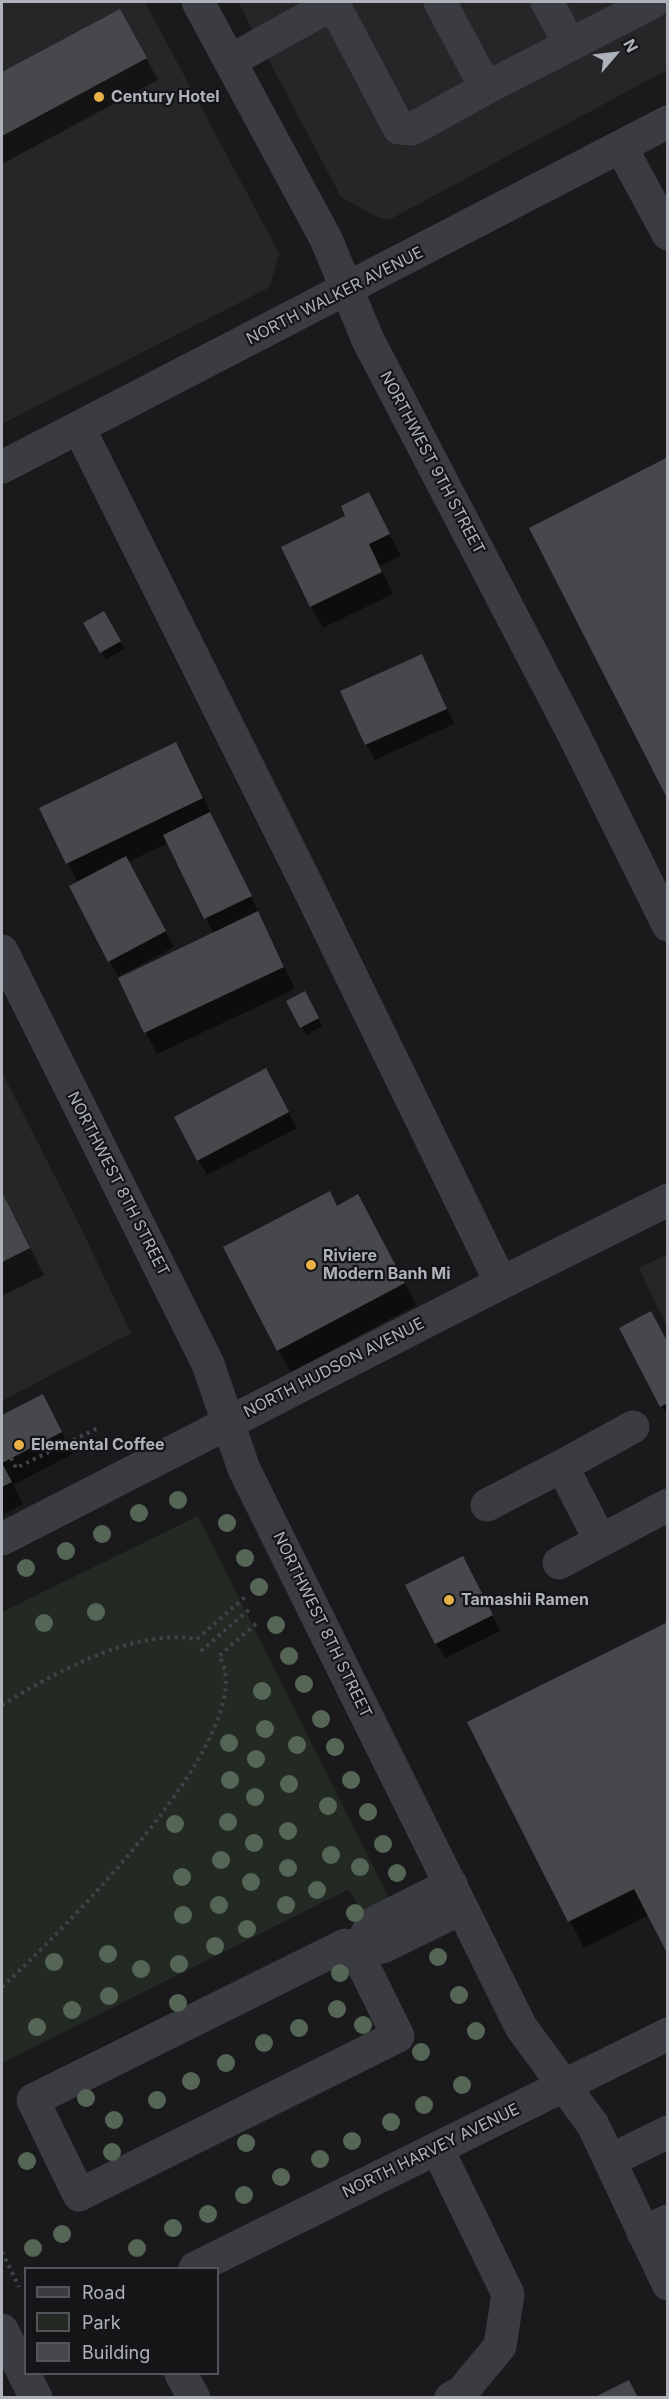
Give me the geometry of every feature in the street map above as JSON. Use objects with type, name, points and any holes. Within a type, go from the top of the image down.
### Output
[{"type":"street","name":"NORTHWEST 9TH STREET","points":[[198,2],[326,239],[368,340],[574,735],[668,925]]},
{"type":"street","points":[[230,61],[335,2],[399,128],[412,129],[653,2]]},
{"type":"street","points":[[440,2],[486,88],[488,87]]},
{"type":"street","points":[[547,2],[570,45]]},
{"type":"street","name":"NORTH WALKER AVENUE","points":[[2,467],[668,122]]},
{"type":"street","points":[[621,147],[668,234]]},
{"type":"street","points":[[79,428],[306,883],[501,1283]]},
{"type":"street","name":"NORTHWEST 8TH STREET","points":[[2,951],[208,1364],[244,1469],[521,2027],[593,2125],[611,2160],[655,2227],[668,2284]]},
{"type":"street","name":"NORTH HUDSON AVENUE","points":[[2,1539],[668,1200]]},
{"type":"street","points":[[487,1505],[633,1427]]},
{"type":"street","points":[[561,1466],[600,1540]]},
{"type":"street","points":[[559,1563],[668,1505]]},
{"type":"street","points":[[358,1945],[398,2036],[79,2195],[33,2100],[345,1945],[358,1945],[383,1947],[457,1896]]},
{"type":"street","name":"NORTH HARVEY AVENUE","points":[[197,2267],[668,2034]]},
{"type":"street","points":[[611,2160],[668,2132]]},
{"type":"street","points":[[438,2148],[508,2294],[500,2346],[462,2392],[451,2397]]},
{"type":"street","points":[[11,2351],[24,2375]]},
{"type":"street","points":[[24,2375],[36,2397]]},
{"type":"street","points":[[181,2375],[194,2397]]},
{"type":"path","points":[[10,1458],[16,1468],[100,1427]]},
{"type":"path","points":[[2,1705],[70,1667],[119,1648],[164,1637],[197,1639],[245,1597]]},
{"type":"path","points":[[201,1651],[251,1608]]},
{"type":"path","points":[[2,1987],[87,1903],[165,1810],[207,1743],[219,1714],[225,1676],[223,1663],[219,1656],[258,1622]]},
{"type":"path","points":[[2,2252],[19,2286]]},
{"type":"shaded area","points":[[2,2],[145,2],[279,253],[270,287],[2,424]]},
{"type":"shaded area","points":[[238,2],[667,2],[667,70],[389,220],[377,217],[341,197]]},
{"type":"shaded area","points":[[2,1072],[131,1333],[2,1401]]},
{"type":"shaded area","points":[[667,1254],[667,1327],[639,1268]]},
{"type":"green space","points":[[198,1516],[390,1900],[363,1915],[349,1889],[2,2063],[2,1612]]},
{"type":"building","points":[[120,9],[147,58],[2,136],[2,72]]},
{"type":"building","points":[[668,457],[668,800],[529,528]]},
{"type":"building","points":[[369,492],[390,534],[369,544],[382,572],[310,607],[281,547],[345,516],[341,506]]},
{"type":"building","points":[[104,611],[121,641],[100,653],[83,623]]},
{"type":"building","points":[[422,654],[447,709],[365,745],[340,691]]},
{"type":"building","points":[[176,742],[203,798],[66,864],[39,808]]},
{"type":"building","points":[[210,812],[252,896],[204,919],[163,835]]},
{"type":"building","points":[[126,856],[166,931],[108,962],[69,886]]},
{"type":"building","points":[[258,911],[284,967],[144,1033],[118,978]]},
{"type":"building","points":[[305,991],[319,1018],[300,1028],[286,1001]]},
{"type":"building","points":[[266,1068],[289,1112],[197,1161],[174,1117]]},
{"type":"building","points":[[330,1191],[337,1206],[358,1194],[405,1283],[277,1351],[223,1247]]},
{"type":"building","points":[[2,1192],[30,1248],[2,1262]]},
{"type":"building","points":[[651,1311],[668,1343],[668,1403],[660,1407],[619,1328]]},
{"type":"building","name":"Elemental Coffee","points":[[43,1394],[62,1432],[2,1463],[2,1415]]},
{"type":"building","points":[[2,1463],[12,1482],[2,1487]]},
{"type":"building","name":"Tamashii Ramen","points":[[463,1556],[493,1615],[435,1644],[405,1585]]},
{"type":"building","points":[[668,1622],[668,1950],[666,1951],[634,1889],[568,1922],[467,1722]]},
{"type":"building","points":[[629,2380],[638,2398],[593,2398]]},
{"type":"place","name":"Century Hotel","points":[[99,97]]},
{"type":"place","name":"Riviere Modern Banh Mi","points":[[311,1265]]},
{"type":"place","name":"Elemental Coffee","points":[[19,1445]]},
{"type":"place","name":"Tamashii Ramen","points":[[449,1600]]}]
